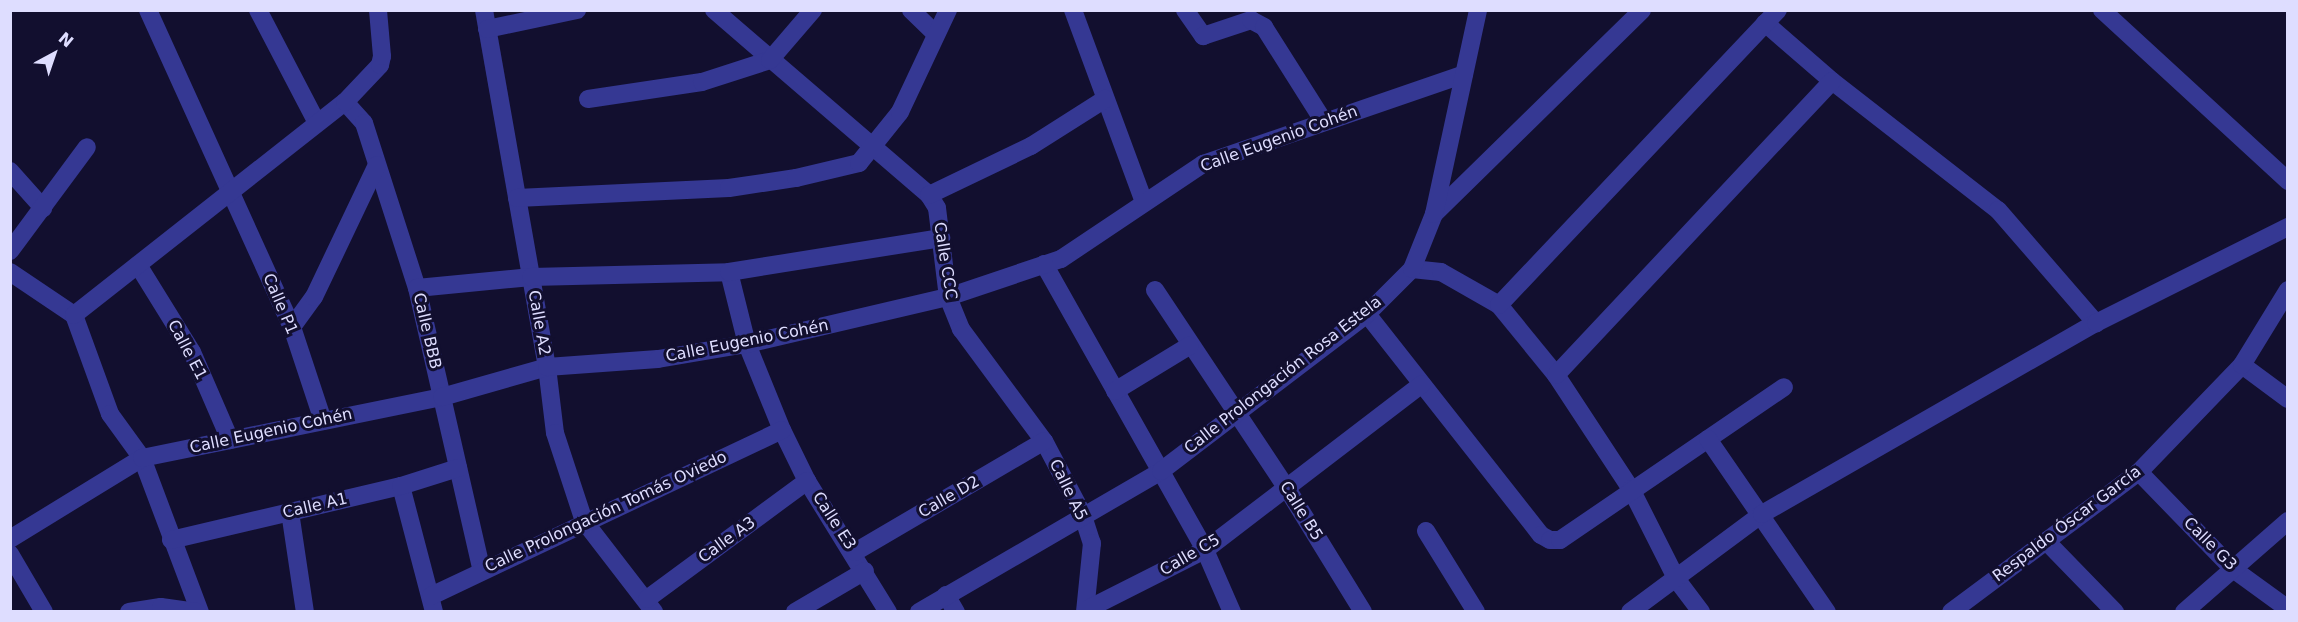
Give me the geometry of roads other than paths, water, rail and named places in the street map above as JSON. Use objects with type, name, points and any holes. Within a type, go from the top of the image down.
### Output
[{"type":"street","points":[[258,10],[317,123]]},
{"type":"street","points":[[74,315],[345,102],[380,65],[382,56],[378,10]]},
{"type":"street","name":"Calle A2","points":[[484,10],[547,367],[555,433],[584,521],[650,605]]},
{"type":"street","points":[[488,29],[577,10]]},
{"type":"street","name":"Calle CCC","points":[[714,10],[929,195],[937,208],[948,297],[961,329],[1044,441]]},
{"type":"street","points":[[588,99],[702,81],[770,60],[813,10]]},
{"type":"street","points":[[911,10],[934,33]]},
{"type":"street","points":[[517,198],[729,188],[842,169],[859,163],[874,148],[900,112],[934,33],[948,10]]},
{"type":"street","points":[[1073,10],[1144,202]]},
{"type":"street","points":[[1185,10],[1203,36],[1251,20],[1264,27],[1324,122]]},
{"type":"street","name":"Calle Prolongación Rosa Estela","points":[[919,612],[1082,513],[1161,471],[1235,412],[1366,314],[1412,269],[1434,214],[1478,10]]},
{"type":"street","points":[[1434,214],[1642,10]]},
{"type":"street","points":[[2102,10],[2288,181]]},
{"type":"street","name":"Calle P1","points":[[152,12],[292,327],[323,421]]},
{"type":"street","points":[[1499,305],[1772,17],[1832,81],[1998,210],[2096,323]]},
{"type":"street","name":"Calle Eugenio Cohén","points":[[10,539],[142,458],[442,396],[547,367],[658,358],[747,344],[948,297],[1044,264],[1097,237],[1144,202],[1203,164],[1464,74]]},
{"type":"street","points":[[1556,375],[1832,81]]},
{"type":"street","points":[[929,195],[1030,146],[1105,99]]},
{"type":"street","name":"Calle BBB","points":[[345,102],[364,123],[417,288],[482,571]]},
{"type":"street","points":[[10,251],[87,147]]},
{"type":"street","points":[[292,327],[314,297],[377,165]]},
{"type":"street","points":[[10,171],[43,208]]},
{"type":"street","points":[[1630,612],[1677,580],[1762,514],[2096,323],[2288,226]]},
{"type":"street","points":[[417,288],[531,277],[729,272],[941,238]]},
{"type":"street","points":[[1044,264],[1205,550],[1232,612]]},
{"type":"street","name":"Calle E1","points":[[138,265],[192,352],[230,440]]},
{"type":"street","points":[[1412,269],[1441,272],[1499,305],[1556,375],[1631,489],[1677,580],[1701,612]]},
{"type":"street","points":[[10,272],[74,315],[110,414],[142,458],[199,612],[160,607],[129,612]]},
{"type":"street","name":"Calle E3","points":[[729,272],[747,344],[782,430],[807,481],[855,552],[888,612]]},
{"type":"street","name":"Calle B5","points":[[1155,290],[1189,346],[1288,490],[1355,609]]},
{"type":"street","name":"Respaldo Óscar García","points":[[1951,612],[2139,472],[2242,365],[2288,290]]},
{"type":"street","points":[[1366,314],[1541,535],[1550,540],[1560,540],[1631,489],[1708,440],[1784,387]]},
{"type":"street","points":[[1115,391],[1189,346]]},
{"type":"street","points":[[2242,365],[2288,399]]},
{"type":"street","name":"Calle C5","points":[[1086,611],[1205,550],[1288,490],[1422,384]]},
{"type":"street","name":"Calle Prolongación Tomás Oviedo","points":[[432,604],[482,571],[584,521],[782,430]]},
{"type":"street","points":[[1708,440],[1762,514],[1827,612]]},
{"type":"street","name":"Calle A5","points":[[1044,441],[1082,513],[1092,543],[1086,611]]},
{"type":"street","name":"Calle D2","points":[[855,552],[1044,441]]},
{"type":"street","name":"Calle A1","points":[[171,540],[401,486],[458,468]]},
{"type":"street","name":"Calle G3","points":[[2139,472],[2233,569],[2288,609]]},
{"type":"street","name":"Calle A3","points":[[650,605],[807,481]]},
{"type":"street","points":[[401,486],[432,604]]},
{"type":"street","points":[[290,512],[305,612]]},
{"type":"street","points":[[2184,612],[2288,521]]},
{"type":"street","points":[[1426,531],[1476,612]]},
{"type":"street","points":[[2046,541],[2115,612]]},
{"type":"street","points":[[10,555],[44,612]]},
{"type":"street","points":[[795,612],[865,571]]},
{"type":"street","points":[[946,596],[956,612]]}]
